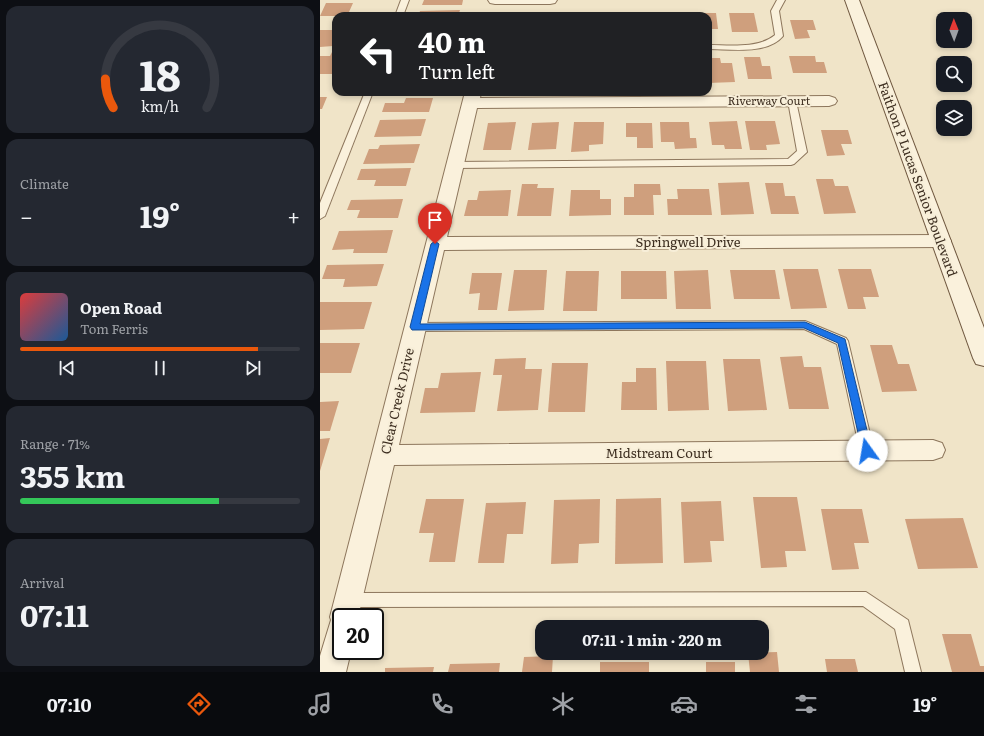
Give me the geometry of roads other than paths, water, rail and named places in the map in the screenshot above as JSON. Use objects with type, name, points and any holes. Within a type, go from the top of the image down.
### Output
[{"type":"street","points":[[494,4],[550,0]]},
{"type":"street","name":"Faithon P Lucas Senior Boulevard","points":[[852,0],[984,358]]},
{"type":"street","name":"Riverway Court","points":[[471,98],[829,101]]},
{"type":"street","name":"Clear Creek Drive","points":[[346,608],[471,98]]},
{"type":"street","name":"Springwell Drive","points":[[435,244],[941,241]]},
{"type":"street","name":"Midstream Court","points":[[384,455],[933,450]]},
{"type":"street","points":[[330,672],[333,660]]},
{"type":"lane","points":[[400,12],[405,0]]},
{"type":"lane","points":[[712,47],[745,47],[769,44],[779,36],[775,11],[781,0]]},
{"type":"lane","points":[[320,216],[367,96]]},
{"type":"lane","points":[[454,165],[791,162],[802,152],[792,101]]},
{"type":"lane","points":[[415,327],[805,325],[842,341],[867,451]]},
{"type":"lane","points":[[384,608],[866,599],[902,625],[913,672]]}]
